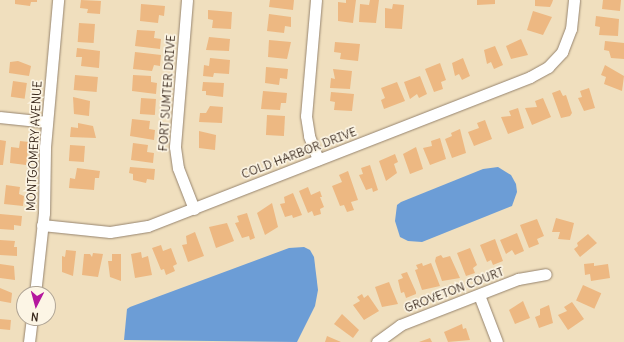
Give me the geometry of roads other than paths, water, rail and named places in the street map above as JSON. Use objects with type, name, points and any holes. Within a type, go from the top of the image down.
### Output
[{"type":"street","name":"MONTGOMERY AVENUE","points":[[35,286],[42,225],[47,122],[58,0]]},
{"type":"street","name":"FORT SUMTER DRIVE","points":[[187,0],[175,146],[178,168],[194,209]]},
{"type":"street","points":[[316,0],[306,116],[309,136],[318,159]]},
{"type":"street","name":"COLD HARBOR DRIVE","points":[[42,225],[120,232],[148,226],[530,77],[555,60],[569,35],[574,0]]},
{"type":"street","points":[[0,118],[47,122]]},
{"type":"street","name":"GROVETON COURT","points":[[377,342],[395,328],[518,279],[546,274]]},
{"type":"street","points":[[479,295],[497,342]]},
{"type":"street","points":[[29,342],[31,326]]},
{"type":"water","points":[[498,167],[511,175],[516,184],[517,192],[512,206],[422,242],[408,241],[400,237],[395,221],[397,205],[401,202],[483,169]]},
{"type":"water","points":[[304,247],[310,250],[314,257],[318,290],[315,306],[297,342],[124,340],[127,309],[130,307],[289,248]]}]
